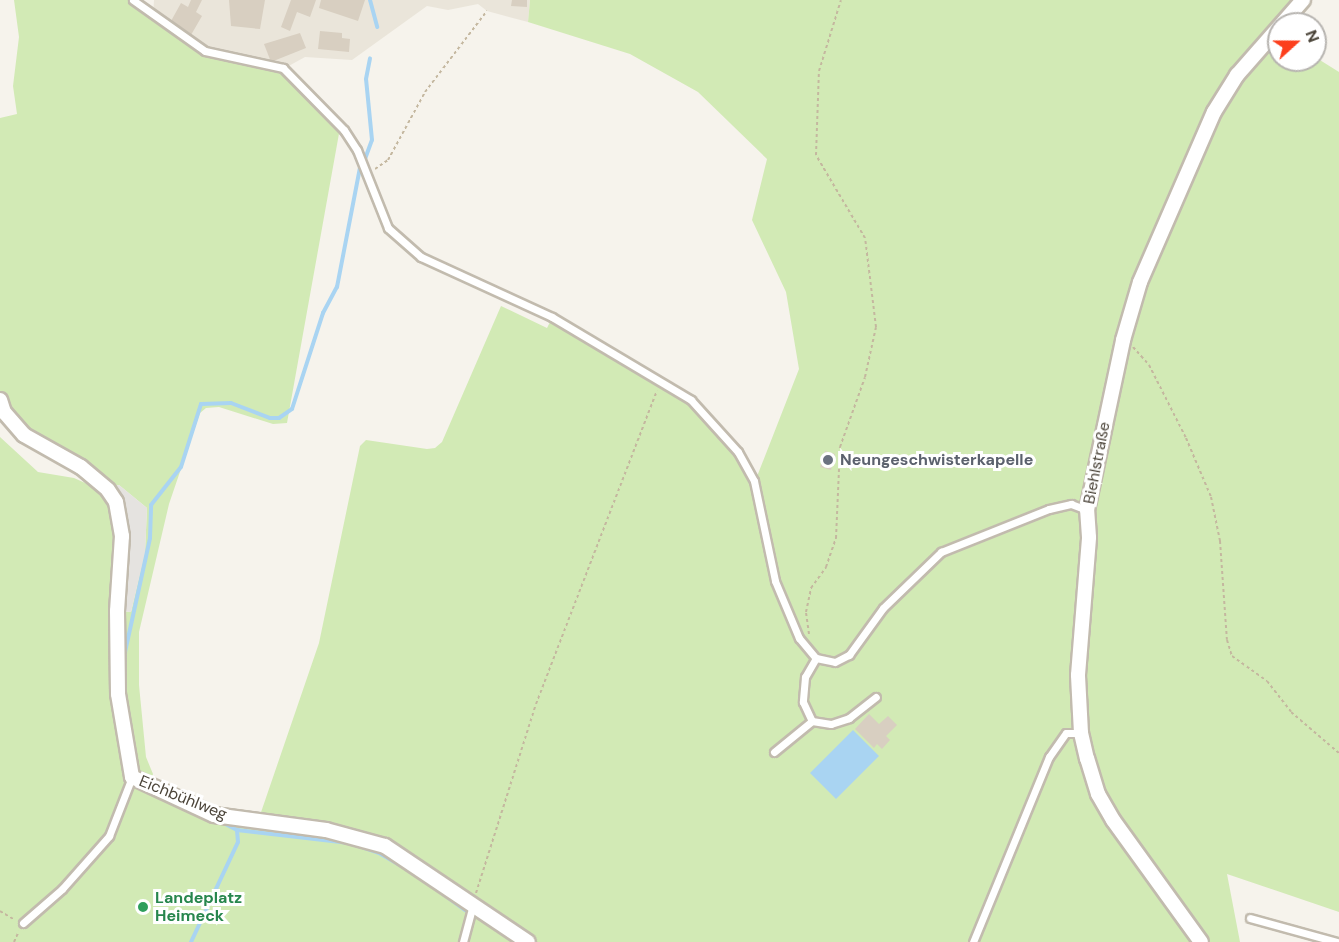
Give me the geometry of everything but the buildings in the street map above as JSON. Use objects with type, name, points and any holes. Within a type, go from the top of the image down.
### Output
[{"type":"street","name":"Biehlstraße","points":[[1201,942],[1098,795],[1081,733],[1078,675],[1089,537],[1087,510],[1123,340],[1140,282],[1214,112],[1237,75],[1303,0]]},
{"type":"street","name":"Eichbühlweg","points":[[0,400],[4,412],[24,435],[48,452],[81,467],[108,490],[116,502],[122,536],[116,645],[118,694],[132,777],[214,815],[326,830],[385,846],[528,942]]},
{"type":"lane","points":[[133,0],[205,51],[283,68],[340,126],[367,173],[388,228],[422,257],[552,317],[691,400],[718,428],[754,481],[776,581],[799,638],[816,658],[835,662],[849,655],[883,608],[941,552],[1040,511],[1071,504],[1087,510]]},
{"type":"lane","points":[[812,721],[803,702],[804,685],[816,658]]},
{"type":"lane","points":[[774,752],[812,721],[831,724],[849,718],[876,697]]},
{"type":"lane","points":[[973,942],[1057,742],[1066,733],[1081,733]]},
{"type":"lane","points":[[23,923],[62,889],[109,836],[132,777]]},
{"type":"lane","points":[[463,942],[473,905]]},
{"type":"lane","points":[[1250,918],[1337,942]]},
{"type":"path","points":[[813,642],[806,612],[811,588],[833,551],[840,447],[865,377],[876,327],[865,238],[816,154],[819,71],[841,0]]},
{"type":"path","points":[[367,173],[388,160],[425,92],[487,11]]},
{"type":"path","points":[[1123,340],[1149,365],[1186,438],[1211,498],[1220,541],[1227,640],[1232,656],[1267,681],[1291,712],[1339,753]]},
{"type":"path","points":[[473,905],[536,704],[661,382]]},
{"type":"path","points":[[0,911],[23,923]]},
{"type":"shaded area","points":[[154,0],[530,0],[528,22],[487,11],[478,4],[448,10],[427,6],[352,60],[305,57],[285,68],[204,52],[153,16]]},
{"type":"shaded area","points":[[119,485],[147,508],[145,553],[131,612],[121,611],[122,536],[111,487]]},
{"type":"green space","points":[[14,0],[139,0],[139,6],[204,52],[282,69],[340,128],[287,423],[273,424],[219,407],[206,408],[200,413],[169,504],[139,632],[139,685],[146,757],[153,774],[151,783],[214,813],[258,821],[319,643],[360,446],[366,440],[427,449],[435,448],[442,442],[501,306],[547,328],[552,318],[690,402],[718,430],[736,453],[752,484],[773,582],[798,639],[812,659],[805,677],[818,657],[801,637],[777,581],[756,479],[799,369],[786,292],[752,220],[767,159],[698,92],[630,54],[528,22],[530,0],[1303,0],[1291,12],[1267,12],[1267,72],[1327,72],[1327,64],[1339,72],[1339,912],[1227,874],[1240,942],[1205,942],[1117,817],[1103,792],[1086,734],[1082,675],[1092,508],[1071,502],[1021,515],[939,551],[882,607],[848,654],[884,609],[942,554],[1022,519],[1072,506],[1087,510],[1074,678],[1076,736],[1094,797],[1109,823],[1196,942],[466,942],[474,909],[505,924],[472,900],[461,942],[0,942],[0,437],[38,472],[74,478],[101,490],[74,469],[24,442],[0,415],[0,118],[17,114],[13,86],[19,37]],"holes":[[[119,485],[147,508],[145,552],[131,612],[121,611],[123,514],[111,487]]]},
{"type":"water","points":[[853,730],[879,756],[836,799],[810,773]]},
{"type":"waterway","points":[[370,0],[377,27]]},
{"type":"waterway","points":[[365,159],[372,140],[366,79],[370,58]]},
{"type":"waterway","points":[[124,683],[125,652],[150,538],[151,505],[181,467],[201,404],[231,403],[270,418],[279,418],[292,409],[323,313],[337,287],[360,168]]},
{"type":"waterway","points":[[191,942],[238,842],[237,830],[221,822]]},
{"type":"waterway","points":[[237,830],[349,843]]},
{"type":"waterway","points":[[356,845],[379,853],[413,873]]},
{"type":"waterway","points":[[420,877],[465,910]]},
{"type":"place","name":"Neungeschwisterkapelle","points":[[828,460]]},
{"type":"place","name":"Landeplatz Heimeck","points":[[143,907]]}]
